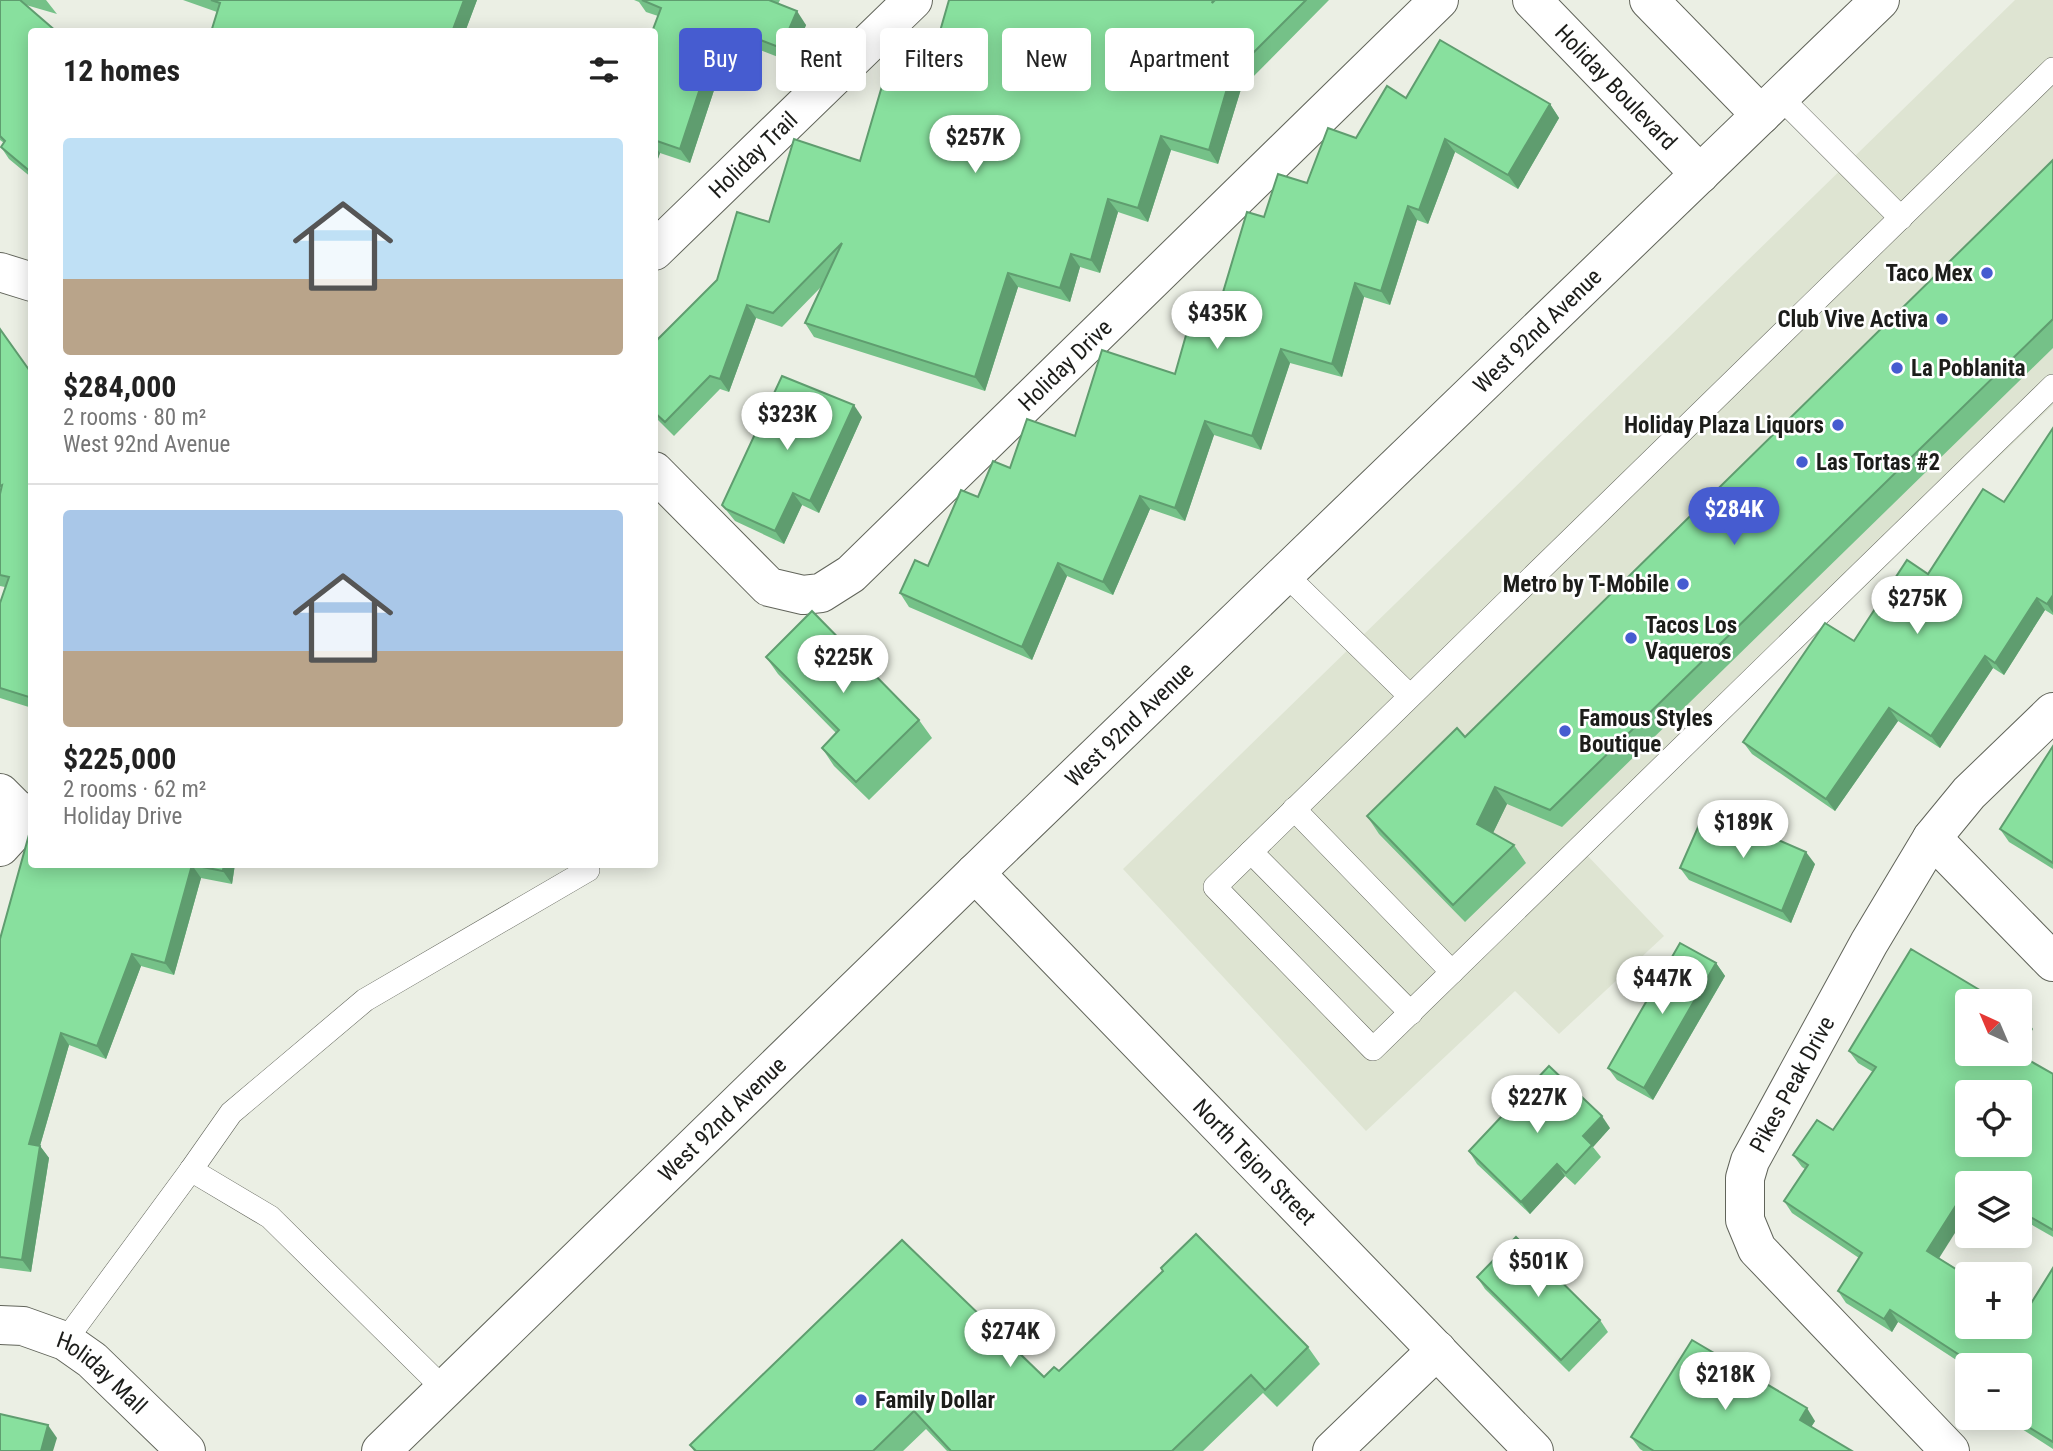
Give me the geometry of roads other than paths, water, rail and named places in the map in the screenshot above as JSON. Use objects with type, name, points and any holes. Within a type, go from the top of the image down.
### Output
[{"type":"street","name":"Holiday Trail","points":[[658,247],[913,0]]},
{"type":"street","name":"Holiday Drive","points":[[664,481],[769,587],[803,595],[821,593],[851,574],[1439,0]]},
{"type":"street","name":"Holiday Boulevard","points":[[1532,0],[1700,174]]},
{"type":"street","points":[[1649,0],[1771,106]]},
{"type":"street","name":"West 92nd Avenue","points":[[381,1451],[975,873],[1880,0]]},
{"type":"street","points":[[0,272],[28,281]]},
{"type":"street","name":"Pikes Peak Drive","points":[[1950,1451],[1757,1249],[1745,1220],[1745,1178],[1750,1161],[1868,943],[1932,838],[1969,793],[2053,712]]},
{"type":"street","points":[[0,847],[19,808]]},
{"type":"street","points":[[1932,838],[2053,962]]},
{"type":"street","name":"North Tejon Street","points":[[975,873],[1534,1451]]},
{"type":"street","name":"Holiday Mall","points":[[0,1325],[23,1326],[65,1340],[92,1360],[186,1451]]},
{"type":"street","points":[[1332,1451],[1437,1350]]},
{"type":"lane","points":[[2053,69],[1215,887],[1373,1049],[2053,386]]},
{"type":"lane","points":[[1771,106],[1901,218]]},
{"type":"lane","points":[[1285,574],[1410,696]]},
{"type":"lane","points":[[1294,809],[1452,972]]},
{"type":"lane","points":[[1251,852],[1411,1013]]},
{"type":"lane","points":[[65,1340],[231,1113],[365,1000],[588,870]]},
{"type":"lane","points":[[191,1170],[270,1217],[444,1390]]},
{"type":"place","name":"Taco Mex","points":[[1987,273]]},
{"type":"place","name":"Club Vive Activa","points":[[1942,319]]},
{"type":"place","name":"La Poblanita","points":[[1897,368]]},
{"type":"place","name":"Holiday Plaza Liquors","points":[[1838,425]]},
{"type":"place","name":"Las Tortas #2","points":[[1802,462]]},
{"type":"place","name":"Metro by T-Mobile","points":[[1683,584]]},
{"type":"place","name":"Tacos Los Vaqueros","points":[[1631,638]]},
{"type":"place","name":"Famous Styles Boutique","points":[[1565,731]]},
{"type":"place","name":"Family Dollar","points":[[861,1400]]}]
